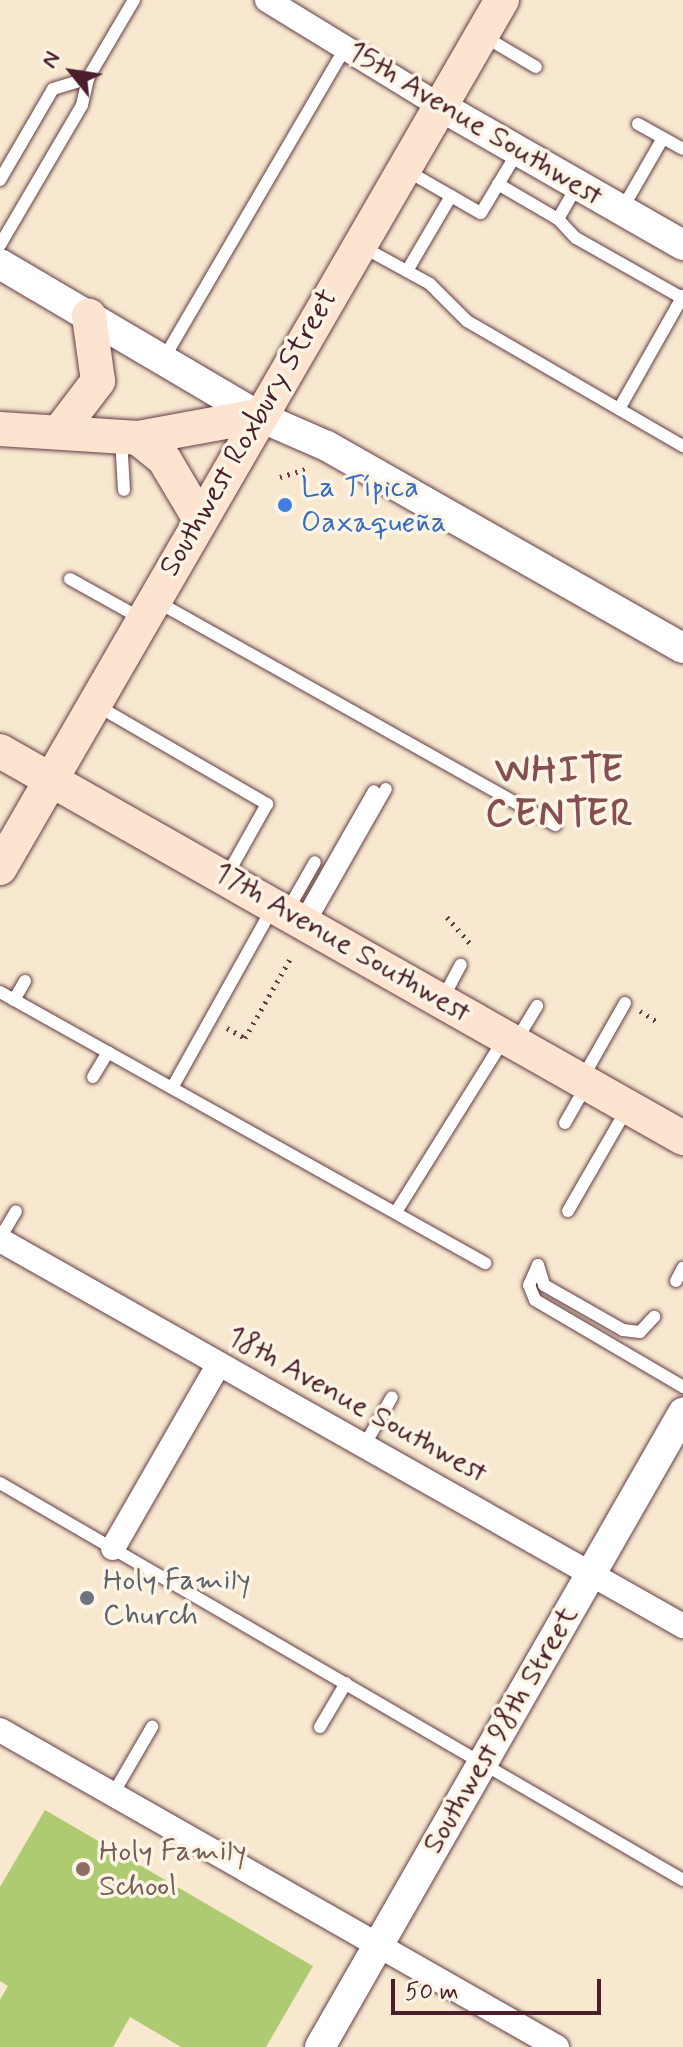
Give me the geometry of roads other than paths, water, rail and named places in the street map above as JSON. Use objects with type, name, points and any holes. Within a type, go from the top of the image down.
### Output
[{"type":"main road","name":"Southwest Roxbury Street","points":[[0,868],[45,779],[147,610],[502,0]]},
{"type":"main road","points":[[63,427],[98,381],[89,316]]},
{"type":"main road","points":[[0,429],[63,427],[130,436],[258,416]]},
{"type":"main road","points":[[130,436],[164,459],[199,518]]},
{"type":"main road","name":"17th Avenue Southwest","points":[[0,751],[683,1138]]},
{"type":"street","name":"15th Avenue Southwest","points":[[267,0],[517,153],[683,245]]},
{"type":"street","points":[[0,264],[258,416],[312,458],[683,668]]},
{"type":"street","points":[[312,458],[327,446],[683,648]]},
{"type":"street","name":"18th Avenue Southwest","points":[[0,1239],[683,1626]]},
{"type":"street","points":[[113,1548],[219,1364]]},
{"type":"street","name":"Southwest 98th Street","points":[[320,2047],[683,1413]]},
{"type":"street","points":[[0,1730],[557,2047]]},
{"type":"lane","points":[[0,245],[82,105],[88,78],[134,0]]},
{"type":"lane","points":[[482,35],[536,67]]},
{"type":"lane","points":[[163,360],[346,47]]},
{"type":"lane","points":[[0,180],[53,89],[88,78]]},
{"type":"lane","points":[[638,124],[683,149]]},
{"type":"lane","points":[[621,211],[663,138]]},
{"type":"lane","points":[[403,169],[481,213],[517,153]]},
{"type":"lane","points":[[498,184],[558,219],[576,238],[683,297],[619,409]]},
{"type":"lane","points":[[558,219],[577,186]]},
{"type":"lane","points":[[407,271],[451,196]]},
{"type":"lane","points":[[358,245],[407,271],[467,321],[683,446]]},
{"type":"lane","points":[[124,490],[130,436]]},
{"type":"lane","points":[[70,579],[147,610],[555,825]]},
{"type":"lane","points":[[92,702],[267,804],[226,877]]},
{"type":"lane","points":[[172,1088],[380,790]]},
{"type":"lane","points":[[293,915],[315,862]]},
{"type":"lane","points":[[442,1000],[461,965]]},
{"type":"lane","points":[[14,1000],[25,981]]},
{"type":"lane","points":[[0,992],[485,1263]]},
{"type":"lane","points":[[565,1123],[625,1003]]},
{"type":"lane","points":[[396,1212],[510,1039],[537,1006]]},
{"type":"lane","points":[[93,1077],[108,1052]]},
{"type":"lane","points":[[568,1211],[628,1107]]},
{"type":"lane","points":[[0,1239],[16,1211]]},
{"type":"lane","points":[[654,1317],[645,1329],[629,1333],[544,1285],[538,1265],[529,1285],[535,1300],[683,1387]]},
{"type":"lane","points":[[676,1281],[683,1268]]},
{"type":"lane","points":[[364,1446],[392,1397]]},
{"type":"lane","points":[[0,1483],[683,1880]]},
{"type":"lane","points":[[320,1727],[346,1683]]},
{"type":"lane","points":[[113,1794],[152,1727]]},
{"type":"place","name":"La Típica Oaxaqueña","points":[[285,505]]},
{"type":"place","name":"Holy Family Church","points":[[87,1598]]},
{"type":"place","name":"Holy Family School","points":[[83,1869]]},
{"type":"district","name":"WHITE CENTER","points":[[560,793]]}]
